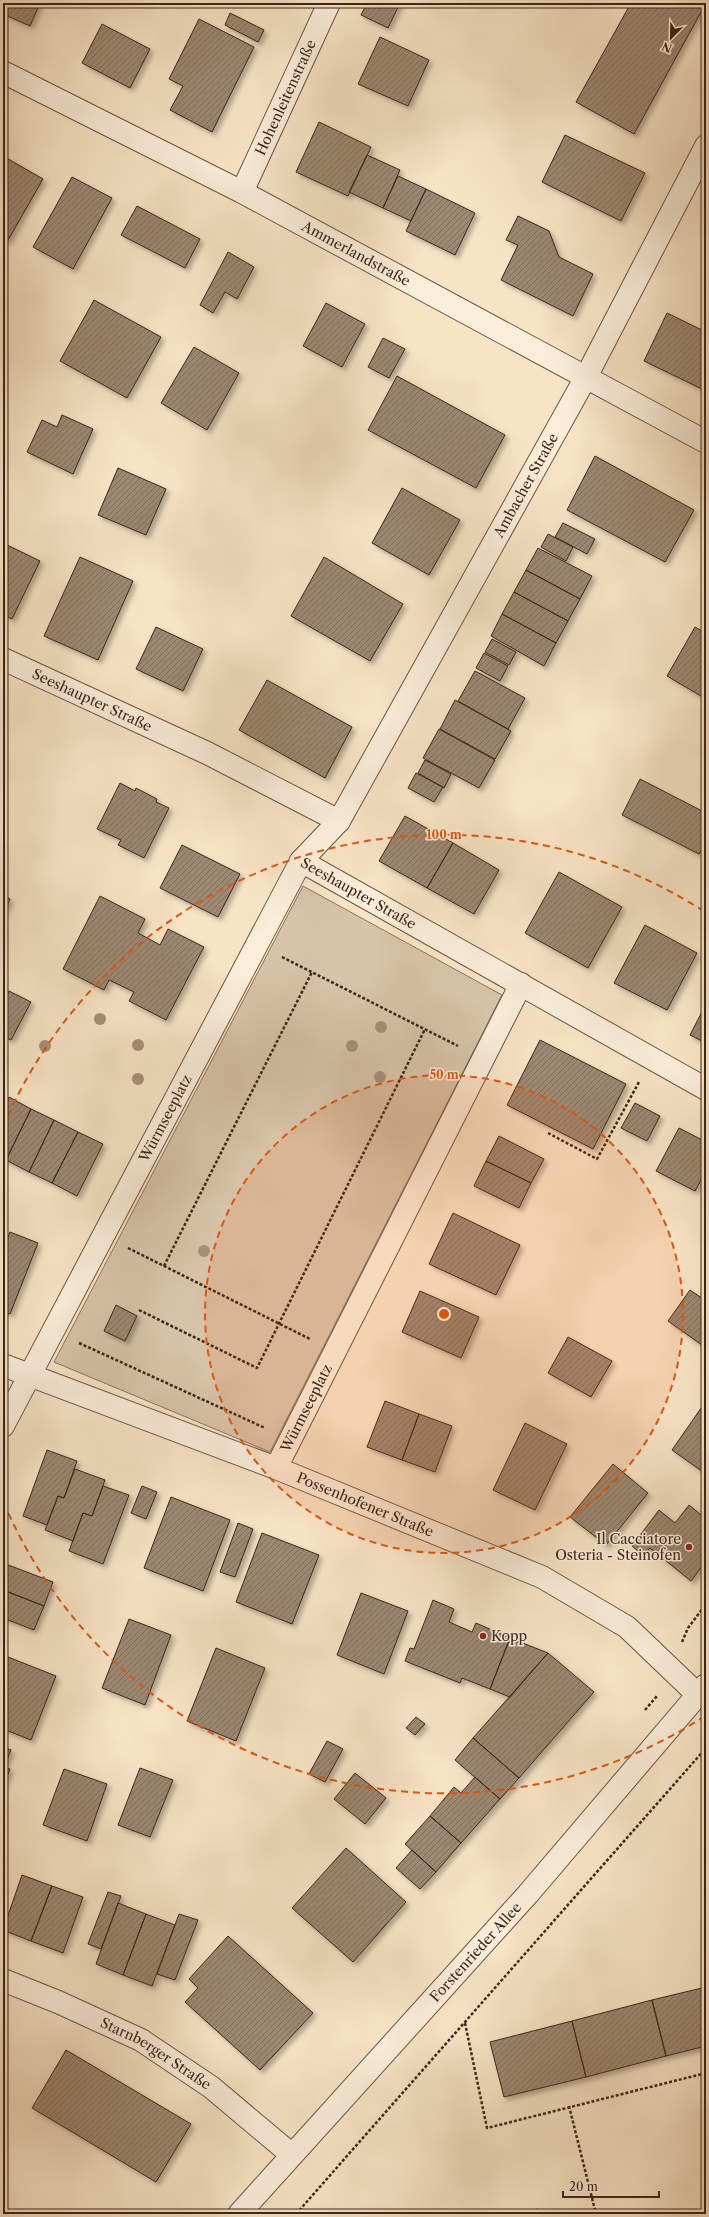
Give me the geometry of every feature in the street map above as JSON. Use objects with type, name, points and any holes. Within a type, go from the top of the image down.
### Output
[{"type":"street","name":"Hohenleitenstraße","points":[[242,192],[329,3]]},
{"type":"street","name":"Ammerlandstraße","points":[[3,72],[242,192],[706,442]]},
{"type":"street","name":"Ambacher Straße","points":[[339,821],[586,377],[706,146]]},
{"type":"street","name":"Seeshaupter Straße","points":[[3,659],[207,753],[339,821],[301,861],[706,1089]]},
{"type":"street","name":"Würmseeplatz","points":[[30,1375],[301,861]]},
{"type":"street","name":"Würmseeplatz","points":[[276,1468],[521,984]]},
{"type":"street","name":"Possenhofener Straße","points":[[3,1365],[276,1468],[542,1577],[628,1627],[670,1668],[702,1690]]},
{"type":"street","points":[[3,1426],[30,1375]]},
{"type":"street","name":"Forstenrieder Allee","points":[[239,2214],[528,1894],[702,1690]]},
{"type":"street","name":"Starnberger Straße","points":[[3,1980],[58,2002],[141,2040],[211,2087],[292,2155]]},
{"type":"path","points":[[257,944],[483,1058]]},
{"type":"path","points":[[164,1266],[312,972]]},
{"type":"path","points":[[139,1310],[257,1368],[425,1029]]},
{"type":"path","points":[[548,1133],[597,1159],[652,1058]]},
{"type":"path","points":[[103,1236],[335,1352]]},
{"type":"path","points":[[53,1331],[291,1439]]},
{"type":"path","points":[[670,1668],[688,1628],[706,1604]]},
{"type":"path","points":[[296,2214],[706,1748]]},
{"type":"path","points":[[465,2023],[487,2128],[569,2106],[706,2073]]},
{"type":"path","points":[[569,2106],[596,2214]]},
{"type":"shaded area","points":[[303,886],[502,995],[270,1452],[54,1362]]},
{"type":"building","points":[[3,3],[40,3],[30,26],[3,14]]},
{"type":"building","points":[[367,3],[400,3],[388,28],[361,15]]},
{"type":"building","points":[[631,3],[706,3],[634,134],[576,102]]},
{"type":"building","points":[[230,13],[264,30],[258,42],[225,25]]},
{"type":"building","points":[[199,19],[254,47],[212,132],[170,110],[183,86],[169,79]]},
{"type":"building","points":[[102,24],[150,49],[130,88],[82,63]]},
{"type":"building","points":[[380,37],[429,60],[408,106],[358,84]]},
{"type":"building","points":[[319,122],[371,147],[348,196],[296,172]]},
{"type":"building","points":[[565,135],[645,173],[621,221],[542,182]]},
{"type":"building","points":[[367,155],[400,170],[383,208],[349,192]]},
{"type":"building","points":[[3,156],[43,179],[7,242],[3,240]]},
{"type":"building","points":[[398,176],[426,189],[411,221],[383,208]]},
{"type":"building","points":[[72,177],[112,198],[73,269],[33,247]]},
{"type":"building","points":[[426,189],[475,213],[455,255],[406,231]]},
{"type":"building","points":[[137,206],[200,239],[185,268],[121,235]]},
{"type":"building","points":[[518,216],[549,231],[559,257],[593,274],[573,316],[501,280],[518,245],[506,240]]},
{"type":"building","points":[[228,252],[254,267],[237,299],[225,292],[213,313],[200,305]]},
{"type":"building","points":[[94,300],[161,337],[127,398],[60,361]]},
{"type":"building","points":[[326,303],[365,324],[342,367],[303,346]]},
{"type":"building","points":[[667,313],[706,332],[706,391],[644,361]]},
{"type":"building","points":[[383,338],[405,349],[389,378],[368,367]]},
{"type":"building","points":[[194,347],[239,373],[207,430],[161,403]]},
{"type":"building","points":[[397,376],[505,435],[476,488],[368,430]]},
{"type":"building","points":[[62,415],[93,429],[73,474],[27,452],[42,420],[57,427]]},
{"type":"building","points":[[595,456],[694,510],[665,562],[567,510]]},
{"type":"building","points":[[118,468],[166,489],[146,535],[98,515]]},
{"type":"building","points":[[402,488],[460,520],[429,575],[372,543]]},
{"type":"building","points":[[563,523],[595,539],[587,554],[555,537]]},
{"type":"building","points":[[548,534],[573,547],[566,561],[541,547]]},
{"type":"building","points":[[3,543],[40,561],[12,619],[3,615]]},
{"type":"building","points":[[538,548],[592,576],[580,599],[526,570]]},
{"type":"building","points":[[80,557],[133,581],[98,660],[44,636]]},
{"type":"building","points":[[324,557],[403,604],[370,661],[291,616]]},
{"type":"building","points":[[526,570],[580,599],[568,621],[514,592]]},
{"type":"building","points":[[514,592],[568,621],[556,643],[502,614]]},
{"type":"building","points":[[502,614],[556,643],[544,666],[491,636]]},
{"type":"building","points":[[156,627],[203,649],[183,691],[136,669]]},
{"type":"building","points":[[695,627],[706,633],[706,699],[667,676]]},
{"type":"building","points":[[492,639],[516,652],[509,665],[485,652]]},
{"type":"building","points":[[484,653],[508,666],[500,681],[476,668]]},
{"type":"building","points":[[475,671],[525,698],[508,729],[458,701]]},
{"type":"building","points":[[267,680],[352,727],[325,778],[239,730]]},
{"type":"building","points":[[455,700],[511,731],[495,759],[440,729]]},
{"type":"building","points":[[439,729],[495,760],[479,788],[423,758]]},
{"type":"building","points":[[425,760],[451,774],[444,788],[418,773]]},
{"type":"building","points":[[416,773],[443,787],[434,802],[408,788]]},
{"type":"building","points":[[640,779],[706,813],[706,841],[699,854],[622,815]]},
{"type":"building","points":[[120,783],[135,791],[136,788],[157,799],[156,802],[169,808],[144,858],[118,845],[121,840],[97,829]]},
{"type":"building","points":[[405,816],[453,843],[427,888],[379,861]]},
{"type":"building","points":[[453,843],[499,870],[474,914],[427,888]]},
{"type":"building","points":[[182,845],[240,874],[218,917],[160,888]]},
{"type":"building","points":[[559,872],[622,907],[588,968],[525,933]]},
{"type":"building","points":[[3,895],[10,899],[3,914]]},
{"type":"building","points":[[100,896],[145,919],[138,933],[160,945],[168,929],[204,947],[166,1020],[129,1001],[134,992],[109,980],[104,990],[63,969]]},
{"type":"building","points":[[645,925],[697,953],[667,1010],[614,983]]},
{"type":"building","points":[[9,991],[31,1002],[11,1040],[3,1036],[3,1002]]},
{"type":"building","points":[[706,1004],[706,1043],[690,1035]]},
{"type":"building","points":[[540,1040],[626,1084],[593,1149],[507,1105]]},
{"type":"building","points":[[9,1097],[31,1109],[6,1160],[3,1159],[3,1109]]},
{"type":"building","points":[[635,1103],[660,1116],[647,1141],[621,1128]]},
{"type":"building","points":[[31,1109],[54,1120],[29,1172],[6,1160]]},
{"type":"building","points":[[54,1120],[78,1132],[52,1183],[29,1172]]},
{"type":"building","points":[[679,1128],[706,1142],[706,1171],[695,1191],[656,1171]]},
{"type":"building","points":[[78,1132],[103,1144],[77,1196],[52,1183]]},
{"type":"building","points":[[499,1136],[544,1159],[531,1183],[486,1161]]},
{"type":"building","points":[[486,1161],[531,1183],[519,1208],[474,1186]]},
{"type":"building","points":[[453,1213],[520,1245],[496,1295],[429,1264]]},
{"type":"building","points":[[10,1232],[38,1243],[10,1314],[3,1311],[3,1249]]},
{"type":"building","points":[[690,1290],[706,1301],[706,1339],[702,1345],[668,1321]]},
{"type":"building","points":[[420,1291],[479,1317],[461,1358],[402,1332]]},
{"type":"building","points":[[116,1305],[137,1316],[125,1341],[104,1331]]},
{"type":"building","points":[[568,1337],[612,1361],[591,1397],[548,1373]]},
{"type":"building","points":[[385,1401],[419,1414],[402,1460],[367,1447]]},
{"type":"building","points":[[706,1401],[706,1474],[672,1450]]},
{"type":"building","points":[[419,1414],[452,1426],[435,1472],[402,1460]]},
{"type":"building","points":[[525,1423],[567,1444],[535,1510],[493,1490]]},
{"type":"building","points":[[47,1450],[77,1461],[64,1498],[58,1496],[47,1525],[23,1516]]},
{"type":"building","points":[[613,1464],[648,1493],[606,1545],[570,1517]]},
{"type":"building","points":[[75,1469],[105,1480],[92,1516],[83,1513],[73,1541],[45,1530],[58,1496],[64,1498]]},
{"type":"building","points":[[103,1486],[129,1495],[103,1564],[69,1551],[83,1513],[92,1516]]},
{"type":"building","points":[[142,1486],[157,1492],[146,1519],[131,1513]]},
{"type":"building","points":[[171,1497],[230,1520],[203,1591],[144,1568]]},
{"type":"building","points":[[689,1505],[706,1519],[706,1561],[691,1581],[650,1548],[644,1556],[632,1546],[659,1510],[675,1523]]},
{"type":"building","points":[[238,1523],[253,1529],[235,1577],[220,1572]]},
{"type":"building","points":[[262,1533],[319,1555],[292,1624],[236,1602]]},
{"type":"building","points":[[3,1563],[53,1582],[44,1606],[3,1590]]},
{"type":"building","points":[[3,1590],[44,1606],[34,1630],[3,1618]]},
{"type":"building","points":[[361,1593],[408,1611],[384,1674],[337,1655]]},
{"type":"building","points":[[433,1600],[454,1609],[449,1622],[472,1632],[476,1623],[510,1638],[490,1689],[462,1678],[460,1683],[405,1661],[410,1648],[414,1649]]},
{"type":"building","points":[[129,1619],[171,1635],[145,1705],[102,1688]]},
{"type":"building","points":[[510,1638],[548,1653],[510,1697],[490,1689]]},
{"type":"building","points":[[216,1648],[265,1668],[236,1741],[187,1721]]},
{"type":"building","points":[[548,1653],[594,1692],[519,1778],[473,1738]]},
{"type":"building","points":[[3,1655],[56,1676],[31,1740],[3,1729]]},
{"type":"building","points":[[416,1717],[425,1724],[415,1735],[406,1728]]},
{"type":"building","points":[[473,1738],[519,1778],[500,1799],[455,1760]]},
{"type":"building","points":[[327,1741],[343,1749],[325,1782],[309,1774]]},
{"type":"building","points":[[3,1747],[11,1750],[4,1767],[10,1769],[3,1787]]},
{"type":"building","points":[[140,1768],[173,1780],[150,1837],[118,1825]]},
{"type":"building","points":[[64,1769],[107,1784],[87,1841],[43,1825]]},
{"type":"building","points":[[355,1773],[386,1798],[365,1824],[334,1799]]},
{"type":"building","points":[[475,1777],[500,1799],[461,1843],[430,1816],[454,1787],[461,1793]]},
{"type":"building","points":[[430,1816],[461,1843],[436,1872],[405,1844]]},
{"type":"building","points":[[346,1848],[406,1902],[353,1962],[292,1908]]},
{"type":"building","points":[[412,1850],[436,1872],[420,1889],[396,1868]]},
{"type":"building","points":[[22,1875],[52,1886],[31,1941],[3,1930]]},
{"type":"building","points":[[52,1886],[83,1897],[63,1953],[31,1941]]},
{"type":"building","points":[[108,1892],[121,1896],[101,1949],[88,1944]]},
{"type":"building","points":[[118,1903],[146,1914],[123,1975],[96,1964]]},
{"type":"building","points":[[146,1914],[175,1925],[152,1986],[123,1975]]},
{"type":"building","points":[[179,1914],[198,1920],[175,1980],[157,1974]]},
{"type":"building","points":[[228,1936],[313,2013],[260,2070],[185,2002],[198,1988],[189,1979]]},
{"type":"building","points":[[706,1987],[706,2046],[666,2056],[652,2000]]},
{"type":"building","points":[[652,2000],[666,2056],[586,2077],[572,2021]]},
{"type":"building","points":[[572,2021],[586,2077],[504,2097],[490,2042]]},
{"type":"building","points":[[66,2050],[191,2124],[156,2182],[32,2108]]},
{"type":"building","points":[[537,2209],[538,2214],[518,2214]]},
{"type":"place","name":"Il Cacciatore Osteria - Steinofen","points":[[689,1547]]},
{"type":"place","name":"Kopp","points":[[483,1636]]}]
